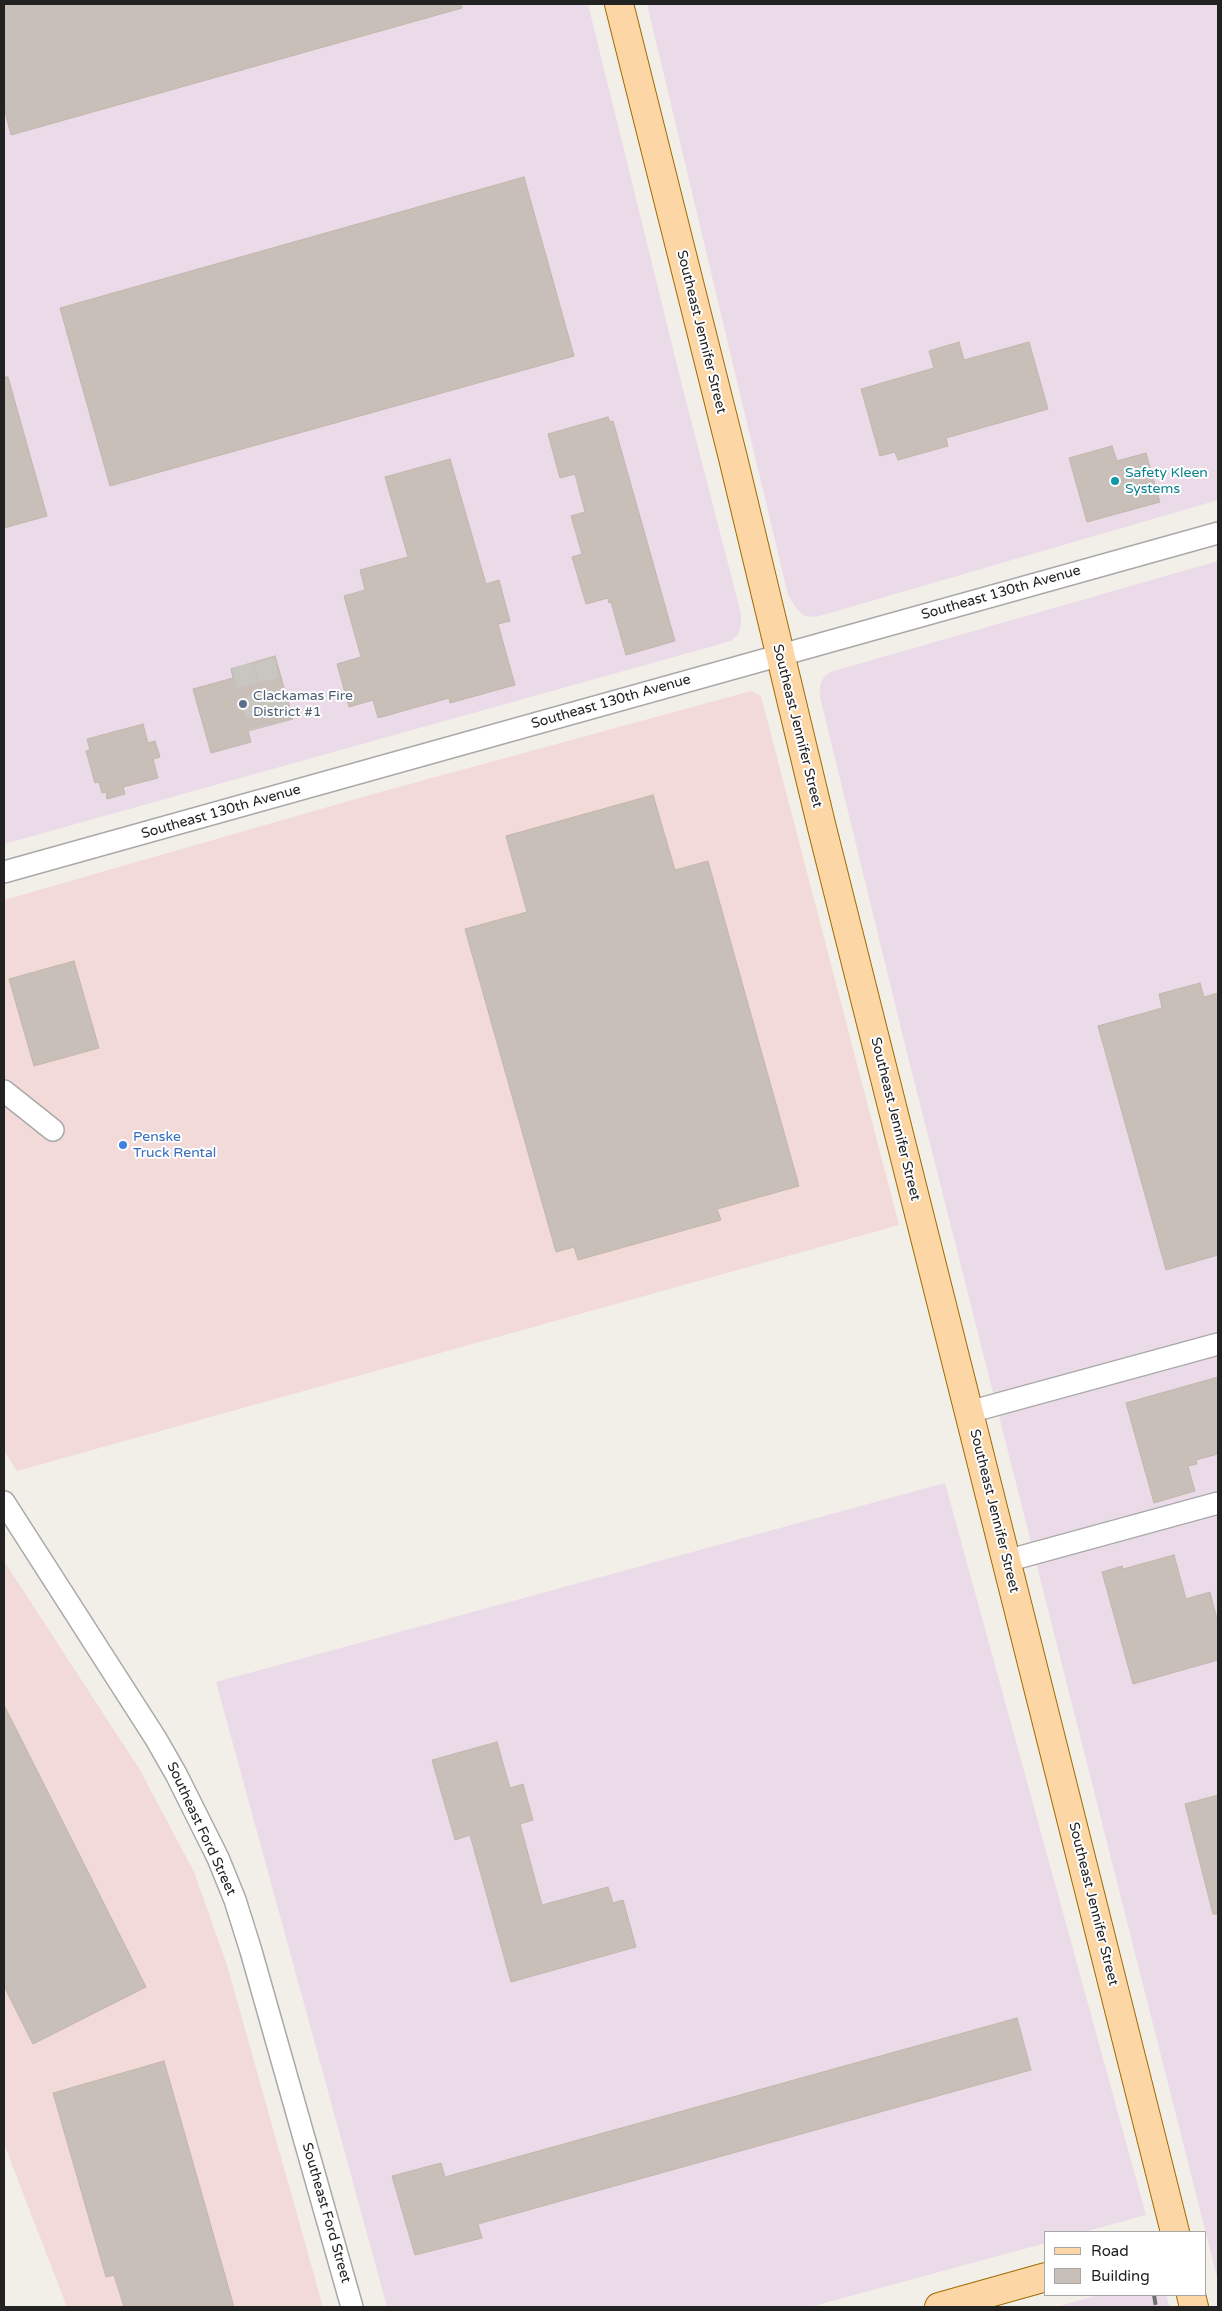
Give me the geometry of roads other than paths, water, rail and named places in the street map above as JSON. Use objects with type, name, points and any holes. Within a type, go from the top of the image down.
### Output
[{"type":"main road","name":"Southeast Jennifer Street","points":[[619,4],[733,458],[779,655],[1175,2231]]},
{"type":"main road","points":[[940,2307],[1044,2278]]},
{"type":"street","name":"Southeast 130th Avenue","points":[[4,872],[1218,533]]},
{"type":"street","points":[[4,1091],[45,1132],[4,1107]]},
{"type":"street","points":[[969,1412],[1218,1344]]},
{"type":"street","name":"Southeast Ford Street","points":[[4,1502],[156,1739],[176,1774],[218,1858],[235,1900],[251,1951],[352,2307]]},
{"type":"street","points":[[1006,1561],[1218,1503]]},
{"type":"tunnel","points":[[264,660],[279,723]]},
{"type":"tunnel","points":[[242,665],[259,728]]},
{"type":"railway","points":[[1154,2296],[1156,2307]]},
{"type":"place","name":"Safety Kleen Systems","points":[[1115,481]]},
{"type":"place","name":"Clackamas Fire District #1","points":[[243,704]]},
{"type":"place","name":"Penske Truck Rental","points":[[123,1145]]}]
